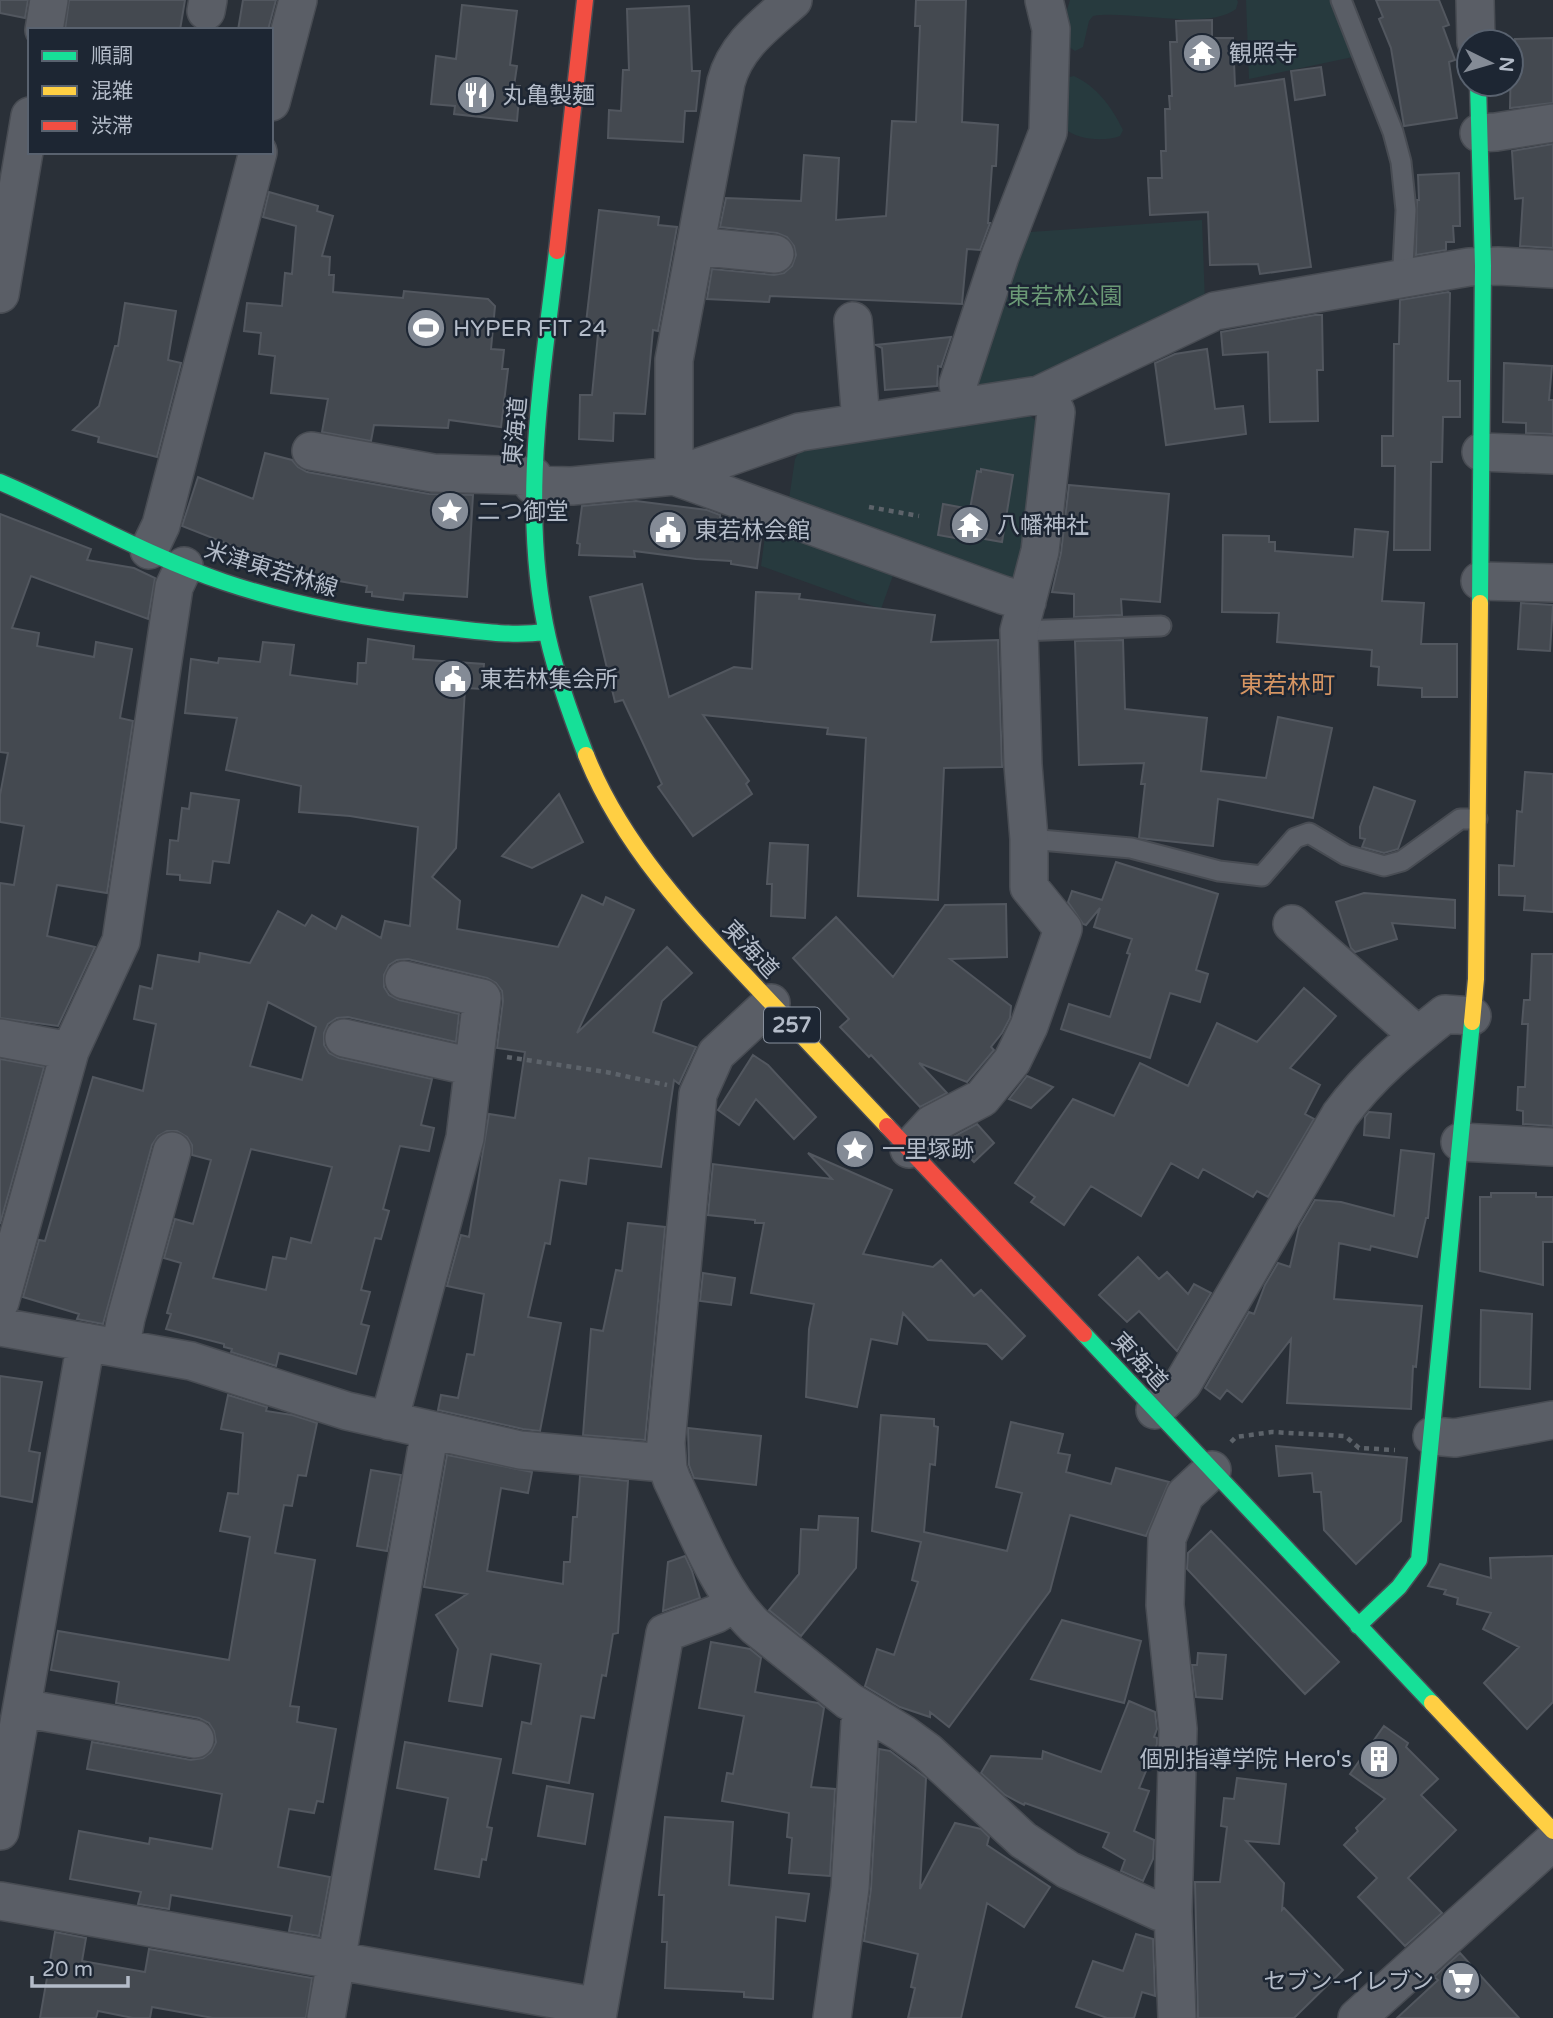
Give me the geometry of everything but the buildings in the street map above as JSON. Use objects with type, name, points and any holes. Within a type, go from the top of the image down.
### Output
[{"type":"main road","name":"東海道","points":[[585,0],[533,480],[536,571],[545,632],[559,684],[594,774],[621,823],[658,879],[680,905],[1155,1410],[1220,1457],[1358,1626],[1553,1831]]},
{"type":"main road","points":[[1358,1626],[1412,1573],[1419,1560],[1476,979],[1483,266],[1478,98]]},
{"type":"main road","name":"米津東若林線","points":[[0,482],[184,566],[267,596],[365,619],[525,635],[545,632]]},
{"type":"street","points":[[44,28],[49,0]]},
{"type":"street","points":[[273,94],[298,0]]},
{"type":"street","points":[[674,477],[674,360],[731,65],[739,50],[751,37],[793,0]]},
{"type":"street","points":[[962,407],[958,384],[1000,256],[1048,132],[1051,29],[1044,0]]},
{"type":"street","points":[[1475,0],[1476,28]]},
{"type":"street","points":[[1479,132],[1496,132],[1553,122]]},
{"type":"street","points":[[0,294],[18,132]]},
{"type":"street","points":[[149,550],[161,524],[257,154]]},
{"type":"street","points":[[695,246],[775,254]]},
{"type":"street","points":[[311,451],[433,473],[533,480],[572,486],[674,477],[800,432],[1039,395],[1215,311],[1483,266],[1553,269]]},
{"type":"street","points":[[853,321],[861,422]]},
{"type":"street","points":[[909,1149],[932,1124],[982,1098],[1012,1061],[1029,1027],[1063,929],[1029,887],[1029,839],[1023,765],[1023,616],[1040,551],[1056,412],[1046,392]]},
{"type":"street","points":[[1481,452],[1553,454]]},
{"type":"street","points":[[674,477],[1023,616]]},
{"type":"street","points":[[0,1302],[70,1051],[121,941],[174,587],[184,566]]},
{"type":"street","points":[[1480,581],[1553,583]]},
{"type":"street","points":[[1292,924],[1405,1024],[1415,1038]]},
{"type":"street","points":[[389,1421],[465,1138],[482,999],[404,980]]},
{"type":"street","points":[[771,1003],[716,1054],[698,1094],[666,1443],[666,1460],[672,1480],[734,1603],[755,1626],[866,1713],[922,1747],[1023,1840],[1068,1870],[1160,1912],[1173,1912]]},
{"type":"street","points":[[1155,1410],[1183,1384],[1340,1115],[1374,1073],[1445,1014],[1472,1016]]},
{"type":"street","points":[[0,1038],[70,1051]]},
{"type":"street","points":[[344,1038],[474,1060]]},
{"type":"street","points":[[1460,1142],[1553,1147]]},
{"type":"street","points":[[0,1831],[22,1708],[103,1345],[126,1318],[172,1151]]},
{"type":"street","points":[[0,1327],[191,1361],[347,1411],[535,1452],[653,1462],[666,1460]]},
{"type":"street","points":[[1431,1444],[1553,1419]]},
{"type":"street","points":[[326,2018],[430,1430]]},
{"type":"street","points":[[1177,2018],[1173,1912],[1178,1729],[1164,1605],[1167,1538],[1185,1495],[1220,1457]]},
{"type":"street","points":[[0,1901],[336,1961],[598,2012],[665,1633],[716,1614],[734,1603]]},
{"type":"street","points":[[22,1708],[195,1739]]},
{"type":"street","points":[[832,2018],[850,1888],[860,1722],[866,1713]]},
{"type":"street","points":[[1357,2018],[1553,1841]]},
{"type":"lane","points":[[1341,0],[1401,162],[1406,210],[1403,265],[1406,278]]},
{"type":"lane","points":[[1023,616],[1161,626]]},
{"type":"lane","points":[[1029,839],[1131,848],[1219,871],[1262,876],[1295,838],[1302,834],[1317,836],[1346,855],[1384,866],[1402,861],[1460,819],[1477,820]]},
{"type":"path","points":[[474,1060],[606,1072],[698,1094]]},
{"type":"path","points":[[1220,1457],[1236,1437],[1272,1432],[1345,1436],[1359,1448],[1431,1444]]},
{"type":"green space","points":[[1070,0],[1238,2],[1236,9],[1207,19],[1093,16],[1089,21],[1083,47],[1075,51],[1068,46],[1066,13]]},
{"type":"green space","points":[[1246,0],[1331,0],[1353,57],[1249,79]]},
{"type":"green space","points":[[1074,76],[1097,92],[1109,106],[1123,130],[1120,136],[1091,139],[1064,128],[1066,78]]},
{"type":"green space","name":"東若林公園","points":[[1202,220],[1205,303],[1035,384],[970,393],[1016,233]]},
{"type":"green space","points":[[1020,415],[1030,416],[1038,422],[1026,548],[1016,575],[1008,580],[789,499],[795,459],[800,450]]},
{"type":"green space","points":[[767,521],[896,567],[881,609],[761,566]]},
{"type":"traffic: fast","points":[[1478,98],[1483,266],[1480,603]]},
{"type":"traffic: fast","points":[[557,251],[536,444],[535,542],[539,590],[548,638],[586,755]]},
{"type":"traffic: fast","points":[[0,482],[195,572],[275,597],[327,610],[406,623],[503,633],[545,632]]},
{"type":"traffic: fast","points":[[1358,1626],[1399,1587],[1419,1560],[1472,1022]]},
{"type":"traffic: fast","points":[[1084,1334],[1432,1703]]},
{"type":"traffic: slow","points":[[1472,1022],[1476,979],[1480,603]]},
{"type":"traffic: slow","points":[[586,755],[619,820],[661,880],[709,937],[887,1126]]},
{"type":"traffic: slow","points":[[1432,1703],[1553,1831]]},
{"type":"traffic: jam","points":[[557,251],[585,0]]},
{"type":"traffic: jam","points":[[887,1126],[1084,1334]]},
{"type":"place","name":"観照寺","points":[[1202,53]]},
{"type":"place","name":"丸亀製麺","points":[[476,95]]},
{"type":"place","name":"HYPER FIT 24","points":[[426,328]]},
{"type":"place","name":"二つ御堂","points":[[450,511]]},
{"type":"place","name":"八幡神社","points":[[970,525]]},
{"type":"place","name":"東若林会館","points":[[668,530]]},
{"type":"place","name":"東若林集会所","points":[[453,679]]},
{"type":"place","name":"一里塚跡","points":[[855,1149]]},
{"type":"place","name":"個別指導学院 Hero's","points":[[1379,1759]]},
{"type":"place","name":"セブン-イレブン","points":[[1461,1981]]},
{"type":"district","name":"東若林町","points":[[1287,685]]}]
